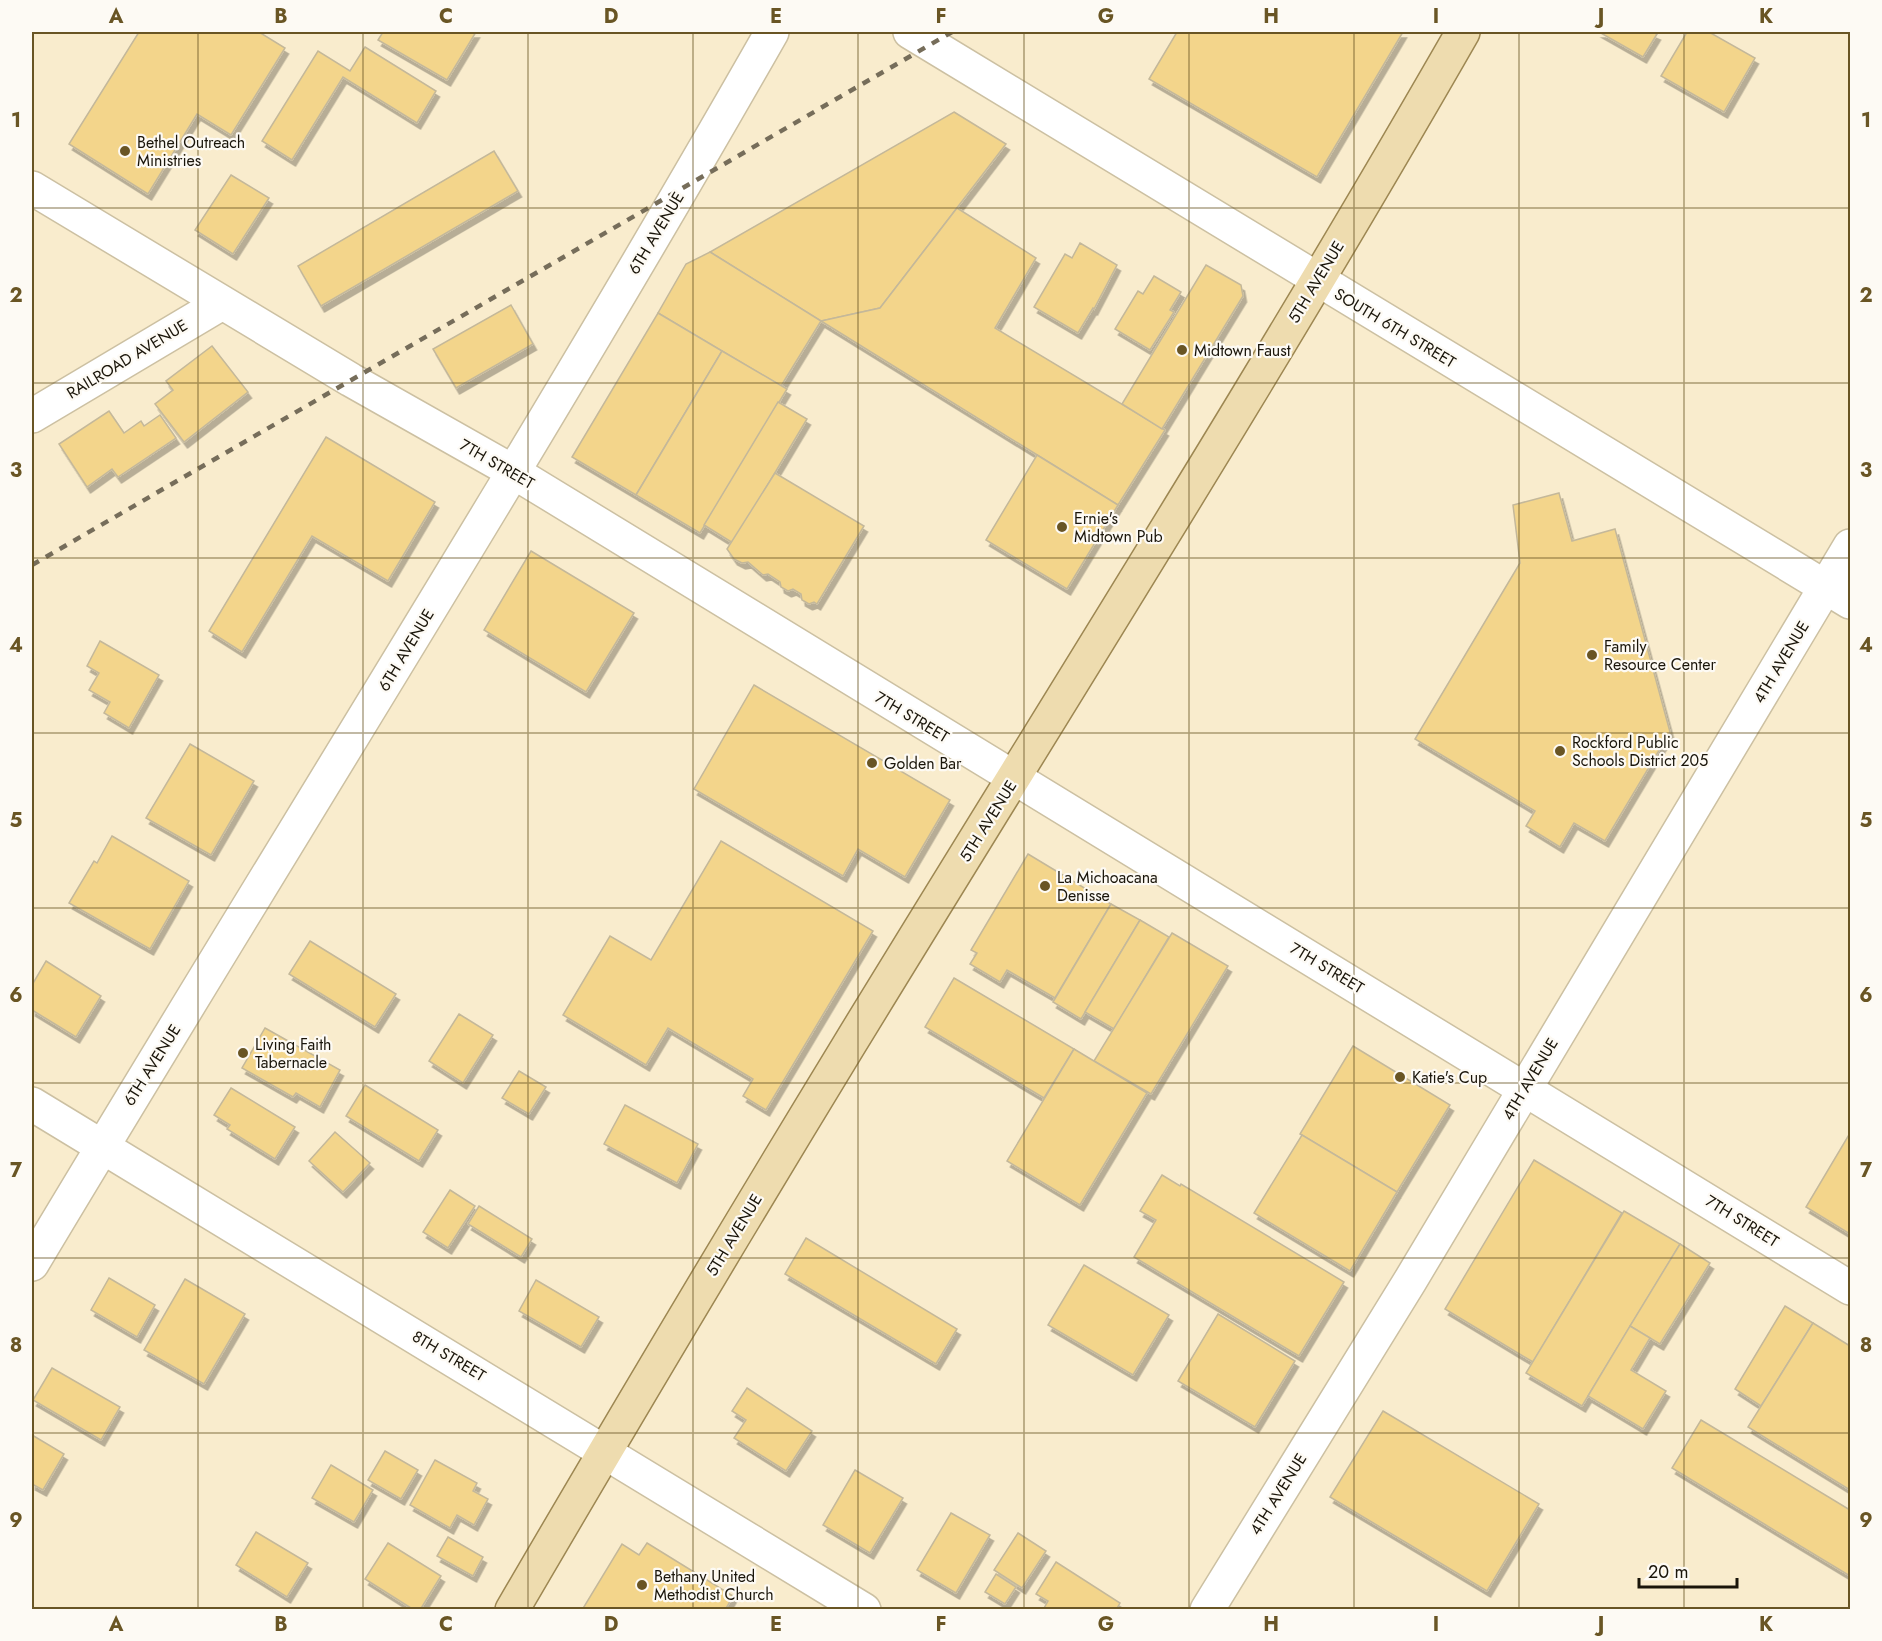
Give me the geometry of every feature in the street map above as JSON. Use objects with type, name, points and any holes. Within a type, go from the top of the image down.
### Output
[{"type":"main road","name":"5TH AVENUE","points":[[512,1610],[722,1253],[1014,779],[1317,280],[1463,32]]},
{"type":"street","name":"6TH AVENUE","points":[[32,1264],[396,667],[683,188],[772,32]]},
{"type":"street","name":"SOUTH 6TH STREET","points":[[910,32],[1838,595]]},
{"type":"street","name":"7TH STREET","points":[[32,188],[222,303],[512,471],[1851,1288]]},
{"type":"street","name":"RAILROAD AVENUE","points":[[32,416],[222,303]]},
{"type":"street","name":"4TH AVENUE","points":[[1207,1610],[1388,1317],[1525,1087],[1838,595],[1851,546]]},
{"type":"street","name":"8TH STREET","points":[[32,1104],[864,1610]]},
{"type":"building","points":[[139,32],[259,32],[285,48],[231,135],[197,114],[148,194],[69,144]]},
{"type":"building","points":[[383,32],[476,32],[447,80],[378,40]]},
{"type":"building","points":[[1177,32],[1403,32],[1317,177],[1149,79]]},
{"type":"building","points":[[1599,32],[1652,32],[1657,34],[1643,57]]},
{"type":"building","points":[[1687,32],[1709,32],[1755,58],[1724,112],[1661,76]]},
{"type":"building","points":[[365,47],[436,91],[417,123],[343,77],[292,160],[262,141],[318,51],[350,71]]},
{"type":"building","points":[[954,112],[1006,144],[880,308],[821,321],[710,252]]},
{"type":"building","points":[[494,151],[518,191],[321,306],[298,266]]},
{"type":"building","points":[[231,175],[269,198],[233,254],[195,230]]},
{"type":"building","points":[[957,208],[1036,258],[995,328],[1165,430],[1118,505],[821,321],[880,308]]},
{"type":"building","points":[[1080,243],[1117,265],[1094,309],[1078,333],[1034,307],[1065,254],[1072,258]]},
{"type":"building","points":[[710,252],[821,321],[781,386],[658,313],[686,264]]},
{"type":"building","name":"Midtown Faust","points":[[1206,265],[1241,285],[1243,296],[1162,429],[1122,404]]},
{"type":"building","points":[[1154,276],[1181,292],[1170,310],[1174,312],[1150,350],[1115,329],[1138,291],[1143,294]]},
{"type":"building","points":[[511,305],[533,344],[456,388],[433,349]]},
{"type":"building","points":[[658,313],[722,351],[636,495],[572,457]]},
{"type":"building","points":[[212,346],[248,392],[184,442],[155,404],[173,390],[166,381]]},
{"type":"building","points":[[722,351],[787,389],[700,533],[636,495]]},
{"type":"building","points":[[778,402],[807,419],[733,543],[704,525]]},
{"type":"building","points":[[109,411],[124,433],[141,421],[144,426],[160,415],[176,438],[118,477],[112,469],[87,487],[59,444]]},
{"type":"building","points":[[326,437],[435,502],[388,581],[312,536],[242,652],[209,631]]},
{"type":"building","points":[[1037,455],[1118,505],[1067,589],[986,540]]},
{"type":"building","points":[[775,473],[864,526],[817,604],[814,602],[809,604],[802,600],[801,594],[793,589],[788,591],[781,587],[780,582],[768,574],[763,575],[748,562],[742,563],[734,559],[727,549]]},
{"type":"building","points":[[1559,493],[1572,541],[1615,529],[1670,732],[1605,841],[1574,823],[1560,847],[1526,826],[1535,811],[1415,739],[1520,563],[1513,505]]},
{"type":"building","points":[[531,551],[634,613],[586,692],[484,630]]},
{"type":"building","points":[[100,641],[159,675],[129,728],[104,713],[110,702],[89,690],[99,673],[87,666]]},
{"type":"building","points":[[754,685],[950,800],[905,877],[858,849],[843,876],[694,789]]},
{"type":"building","points":[[190,744],[254,781],[211,855],[146,818]]},
{"type":"building","points":[[112,836],[189,881],[150,949],[69,903],[94,861],[97,863]]},
{"type":"building","points":[[721,841],[873,931],[766,1110],[743,1096],[753,1079],[668,1028],[646,1065],[563,1015],[610,936],[651,960]]},
{"type":"building","points":[[1028,854],[1111,904],[1055,998],[1007,970],[1000,982],[970,964],[977,953],[971,950]]},
{"type":"building","points":[[1111,904],[1140,920],[1081,1019],[1053,1002]]},
{"type":"building","points":[[1140,920],[1169,937],[1114,1029],[1085,1012]]},
{"type":"building","points":[[1172,933],[1228,966],[1151,1094],[1094,1061]]},
{"type":"building","points":[[310,941],[396,994],[375,1027],[289,974]]},
{"type":"building","points":[[46,961],[101,996],[76,1037],[32,1010],[32,985]]},
{"type":"building","points":[[954,978],[1074,1049],[1044,1098],[925,1027]]},
{"type":"building","points":[[459,1014],[493,1035],[463,1083],[429,1061]]},
{"type":"building","points":[[265,1028],[340,1070],[320,1107],[296,1093],[293,1097],[242,1068]]},
{"type":"building","points":[[1353,1046],[1450,1105],[1397,1192],[1300,1134]]},
{"type":"building","points":[[1074,1049],[1147,1093],[1080,1205],[1007,1161]]},
{"type":"building","points":[[519,1071],[546,1087],[529,1114],[502,1098]]},
{"type":"building","points":[[365,1085],[438,1130],[419,1161],[346,1116]]},
{"type":"building","points":[[231,1088],[295,1127],[275,1159],[227,1129],[230,1125],[214,1115]]},
{"type":"building","points":[[625,1105],[698,1144],[677,1183],[604,1144]]},
{"type":"building","points":[[335,1132],[370,1163],[343,1192],[309,1161]]},
{"type":"building","points":[[1850,1133],[1850,1234],[1806,1207]]},
{"type":"building","points":[[1302,1135],[1397,1192],[1350,1271],[1254,1213]]},
{"type":"building","points":[[1534,1160],[1622,1213],[1533,1362],[1445,1309]]},
{"type":"building","points":[[1162,1175],[1180,1186],[1181,1184],[1344,1282],[1299,1356],[1134,1257],[1156,1220],[1140,1211]]},
{"type":"building","points":[[450,1190],[475,1206],[448,1248],[423,1232]]},
{"type":"building","points":[[479,1206],[532,1239],[521,1257],[468,1224]]},
{"type":"building","points":[[1624,1211],[1680,1244],[1582,1406],[1526,1373]]},
{"type":"building","points":[[806,1238],[957,1329],[936,1364],[785,1274]]},
{"type":"building","points":[[1680,1244],[1710,1263],[1660,1344],[1630,1326]]},
{"type":"building","points":[[1084,1265],[1169,1315],[1133,1375],[1048,1325]]},
{"type":"building","points":[[109,1278],[155,1305],[137,1337],[91,1310]]},
{"type":"building","points":[[185,1279],[245,1314],[204,1384],[144,1350]]},
{"type":"building","points":[[536,1280],[599,1317],[581,1347],[519,1311]]},
{"type":"building","points":[[1785,1306],[1813,1323],[1761,1406],[1735,1389]]},
{"type":"building","points":[[1218,1314],[1295,1361],[1255,1427],[1178,1381]]},
{"type":"building","points":[[1813,1323],[1850,1346],[1850,1490],[1748,1427]]},
{"type":"building","points":[[1630,1326],[1650,1338],[1631,1370],[1666,1391],[1643,1429],[1588,1396]]},
{"type":"building","points":[[52,1368],[120,1407],[101,1440],[33,1400]]},
{"type":"building","points":[[747,1388],[812,1431],[786,1471],[734,1438],[746,1420],[732,1411]]},
{"type":"building","points":[[1383,1411],[1539,1504],[1487,1591],[1330,1497]]},
{"type":"building","points":[[1701,1420],[1850,1510],[1850,1576],[1672,1468]]},
{"type":"building","points":[[32,1435],[64,1454],[43,1490],[32,1484]]},
{"type":"building","points":[[385,1451],[418,1470],[401,1499],[368,1480]]},
{"type":"building","points":[[435,1460],[477,1483],[473,1491],[488,1499],[474,1525],[457,1515],[450,1528],[410,1505]]},
{"type":"building","points":[[331,1465],[373,1490],[354,1522],[312,1498]]},
{"type":"building","points":[[855,1470],[903,1498],[870,1553],[823,1525]]},
{"type":"building","points":[[951,1513],[990,1535],[956,1593],[917,1570]]},
{"type":"building","points":[[256,1532],[308,1563],[287,1597],[236,1565]]},
{"type":"building","points":[[1018,1533],[1046,1551],[1022,1588],[994,1570]]},
{"type":"building","points":[[448,1537],[483,1557],[473,1576],[437,1556]]},
{"type":"building","points":[[388,1543],[441,1576],[420,1610],[414,1610],[365,1579]]},
{"type":"building","points":[[647,1543],[733,1596],[725,1610],[582,1610],[622,1544],[639,1555]]},
{"type":"building","points":[[1056,1562],[1120,1603],[1116,1610],[1043,1610],[1048,1601],[1036,1594]]},
{"type":"building","points":[[996,1574],[1016,1587],[1005,1604],[985,1592]]},
{"type":"railway","points":[[32,565],[952,32]]},
{"type":"place","name":"Bethel Outreach Ministries","points":[[125,151]]},
{"type":"place","name":"Midtown Faust","points":[[1182,350]]},
{"type":"place","name":"Ernie's Midtown Pub","points":[[1062,527]]},
{"type":"place","name":"Family Resource Center","points":[[1592,655]]},
{"type":"place","name":"Rockford Public Schools District 205","points":[[1560,751]]},
{"type":"place","name":"Golden Bar","points":[[872,763]]},
{"type":"place","name":"La Michoacana Denisse","points":[[1045,886]]},
{"type":"place","name":"Living Faith Tabernacle","points":[[243,1053]]},
{"type":"place","name":"Katie's Cup","points":[[1400,1077]]},
{"type":"place","name":"Bethany United Methodist Church","points":[[642,1585]]}]
